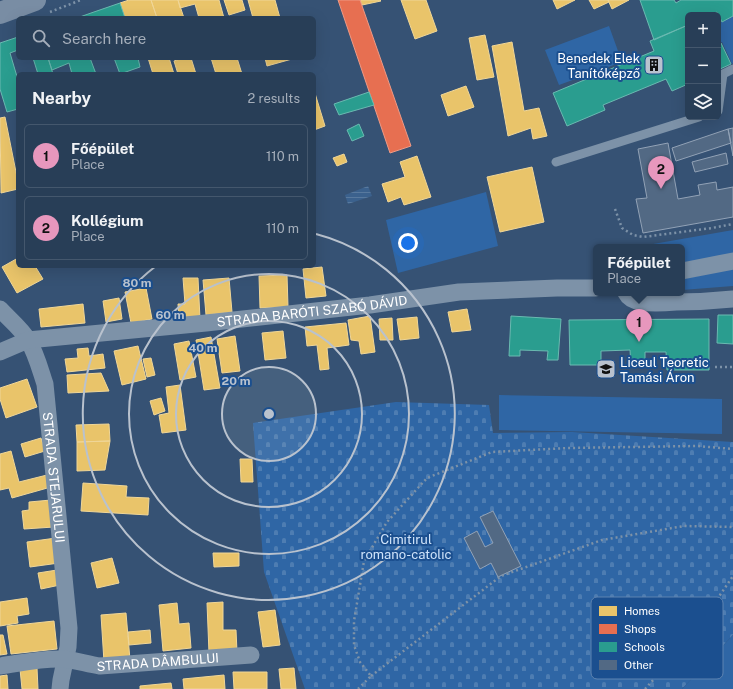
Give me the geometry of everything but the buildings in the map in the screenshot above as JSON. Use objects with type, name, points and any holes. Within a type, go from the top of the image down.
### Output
[{"type":"main road","points":[[0,13],[41,6]]},
{"type":"street","points":[[685,270],[733,261]]},
{"type":"street","name":"STRADA BARÓTI SZABÓ DÁVID","points":[[0,352],[28,340],[206,323],[370,305],[459,292],[593,288]]},
{"type":"street","points":[[628,296],[633,300],[651,303],[733,299]]},
{"type":"street","name":"STRADA STEJARULUI","points":[[0,309],[20,329],[28,340],[39,364],[45,384],[69,628],[68,647],[65,659]]},
{"type":"street","name":"STRADA DÂMBULUI","points":[[0,666],[48,658],[65,659],[100,666],[251,655]]},
{"type":"street","points":[[60,689],[65,659]]},
{"type":"lane","points":[[721,89],[723,74],[733,69]]},
{"type":"lane","points":[[556,162],[689,120]]},
{"type":"path","points":[[41,6],[81,0]]},
{"type":"path","points":[[615,209],[622,228],[633,235],[643,237],[733,224]]},
{"type":"path","points":[[714,367],[733,367]]},
{"type":"path","points":[[371,676],[360,662],[354,645],[354,621],[364,561],[387,522],[427,478],[492,452],[568,448],[696,446],[733,449]]},
{"type":"path","points":[[358,689],[371,676],[502,576],[602,540],[684,526],[733,527]]},
{"type":"path","points":[[719,597],[733,576]]},
{"type":"path","points":[[645,689],[654,679]]},
{"type":"green space","points":[[733,16],[732,64],[722,42],[721,22]]},
{"type":"green space","points":[[609,26],[622,62],[559,85],[545,50]]},
{"type":"green space","points":[[486,192],[498,246],[398,273],[386,220]]},
{"type":"green space","points":[[733,230],[733,254],[685,264],[685,244],[653,244]]},
{"type":"green space","points":[[733,269],[733,286],[685,290],[685,278]]},
{"type":"green space","points":[[499,395],[722,399],[722,434],[499,430]]},
{"type":"green space","name":"Cimitirul romano-catolic","points":[[396,402],[489,405],[493,433],[572,432],[733,442],[733,635],[723,646],[723,597],[591,597],[591,679],[691,679],[682,689],[305,689],[264,572],[253,423]]},
{"type":"green space","points":[[733,635],[733,689],[682,689],[691,679],[723,679],[723,646]]},
{"type":"shaded area","points":[[368,186],[372,196],[348,204],[345,195]]},
{"type":"place","name":"Benedek Elek Tanítóképző","points":[[654,65]]},
{"type":"place","name":"Kollégium","points":[[661,189]]},
{"type":"place","name":"Főépület","points":[[639,342]]},
{"type":"place","name":"Liceul Teoretic Tamási Áron","points":[[606,369]]}]
